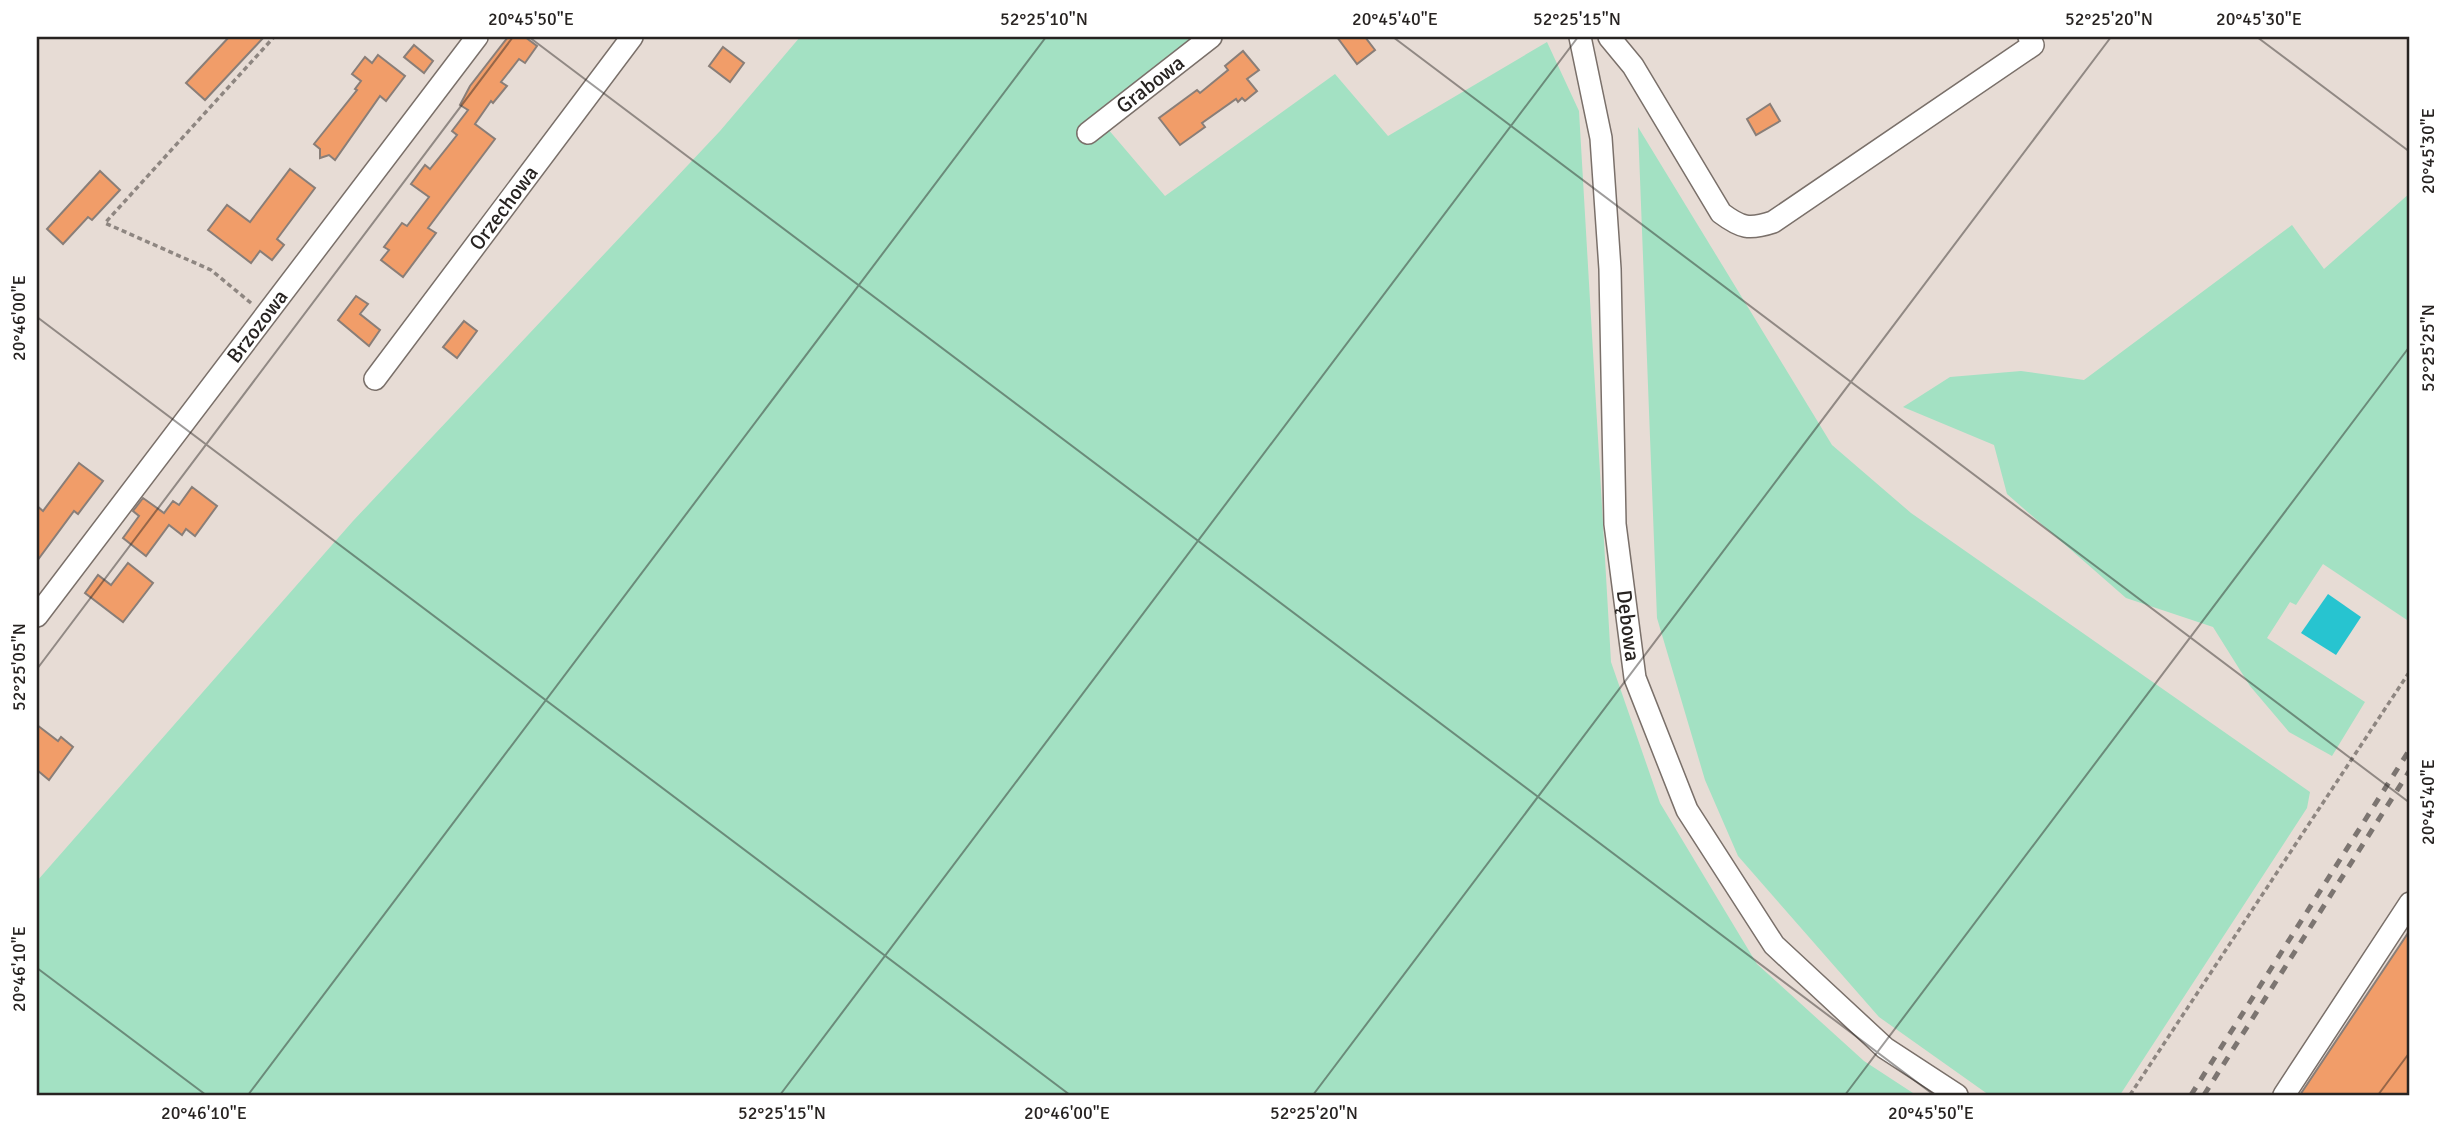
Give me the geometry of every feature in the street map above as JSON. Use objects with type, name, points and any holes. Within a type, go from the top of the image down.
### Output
[{"type":"street","name":"Brzozowa","points":[[37,616],[477,37]]},
{"type":"street","name":"Orzechowa","points":[[374,379],[632,37]]},
{"type":"street","name":"Grabowa","points":[[1088,133],[1211,37]]},
{"type":"street","name":"Dębowa","points":[[1580,37],[1601,138],[1611,269],[1615,524],[1635,678],[1688,810],[1774,945],[1885,1048],[1957,1095]]},
{"type":"street","points":[[1609,37],[1633,66],[1721,213],[1735,224],[1754,228],[1773,222],[2036,40]]},
{"type":"street","points":[[2284,1095],[2410,903]]},
{"type":"path","points":[[264,317],[244,296],[211,270],[104,223],[274,37]]},
{"type":"path","points":[[2130,1095],[2410,671]]},
{"type":"green space","points":[[800,37],[1203,37],[1096,115],[1165,196],[1335,74],[1388,136],[1547,42],[1579,111],[1611,662],[1660,803],[1757,964],[1864,1061],[1916,1095],[37,1095],[37,881],[353,521],[720,131]]},
{"type":"green space","points":[[1638,127],[1832,445],[1911,513],[2310,792],[2307,808],[2120,1095],[1989,1095],[1879,1017],[1738,856],[1705,780],[1657,618]]},
{"type":"green space","points":[[2410,193],[2410,622],[2323,564],[2296,605],[2290,602],[2267,638],[2365,702],[2332,756],[2289,732],[2250,686],[2213,627],[2126,598],[2007,494],[1994,445],[1903,407],[1950,377],[2021,371],[2084,380],[2292,225],[2324,269]]},
{"type":"water","points":[[2328,594],[2361,617],[2336,655],[2301,633]]},
{"type":"building","points":[[229,37],[264,37],[205,100],[186,83]]},
{"type":"building","points":[[508,37],[525,37],[537,46],[525,63],[519,59],[501,82],[507,86],[493,103],[491,101],[475,124],[495,139],[428,228],[436,233],[403,277],[381,260],[389,250],[384,247],[402,223],[407,226],[429,197],[411,184],[425,165],[430,169],[457,135],[452,131],[468,110],[460,105],[470,86]]},
{"type":"building","points":[[1337,37],[1365,37],[1375,50],[1357,64]]},
{"type":"building","points":[[414,45],[433,61],[424,73],[404,57]]},
{"type":"building","points":[[723,47],[744,63],[730,82],[709,66]]},
{"type":"building","points":[[1243,51],[1259,70],[1247,79],[1257,91],[1245,101],[1242,98],[1238,102],[1236,99],[1202,123],[1205,127],[1180,145],[1159,118],[1197,90],[1200,93],[1228,70],[1225,66]]},
{"type":"building","points":[[378,55],[405,76],[386,101],[380,96],[335,160],[329,155],[320,158],[320,149],[314,144],[357,90],[355,89],[361,81],[352,74],[365,57],[372,63]]},
{"type":"building","points":[[1770,104],[1780,121],[1756,135],[1747,119]]},
{"type":"building","points":[[290,169],[315,188],[277,239],[284,245],[272,260],[260,251],[251,263],[208,230],[227,205],[250,222]]},
{"type":"building","points":[[100,171],[120,190],[92,220],[88,217],[63,244],[47,229]]},
{"type":"building","points":[[356,296],[368,304],[360,314],[380,330],[369,346],[338,320]]},
{"type":"building","points":[[464,321],[477,331],[457,358],[443,347]]},
{"type":"building","points":[[79,463],[103,481],[78,514],[74,511],[37,561],[37,506],[43,511]]},
{"type":"building","points":[[192,487],[217,506],[195,536],[186,529],[182,535],[169,525],[146,556],[123,538],[139,516],[133,511],[143,498],[164,513],[173,501],[179,505]]},
{"type":"building","points":[[128,563],[153,583],[123,622],[85,593],[98,575],[111,585]]},
{"type":"building","points":[[37,725],[58,741],[61,737],[73,747],[49,780],[37,770]]},
{"type":"building","points":[[2410,930],[2410,1095],[2300,1095]]},
{"type":"railway","points":[[2191,1095],[2410,749]]},
{"type":"railway","points":[[2204,1095],[2410,770]]}]
